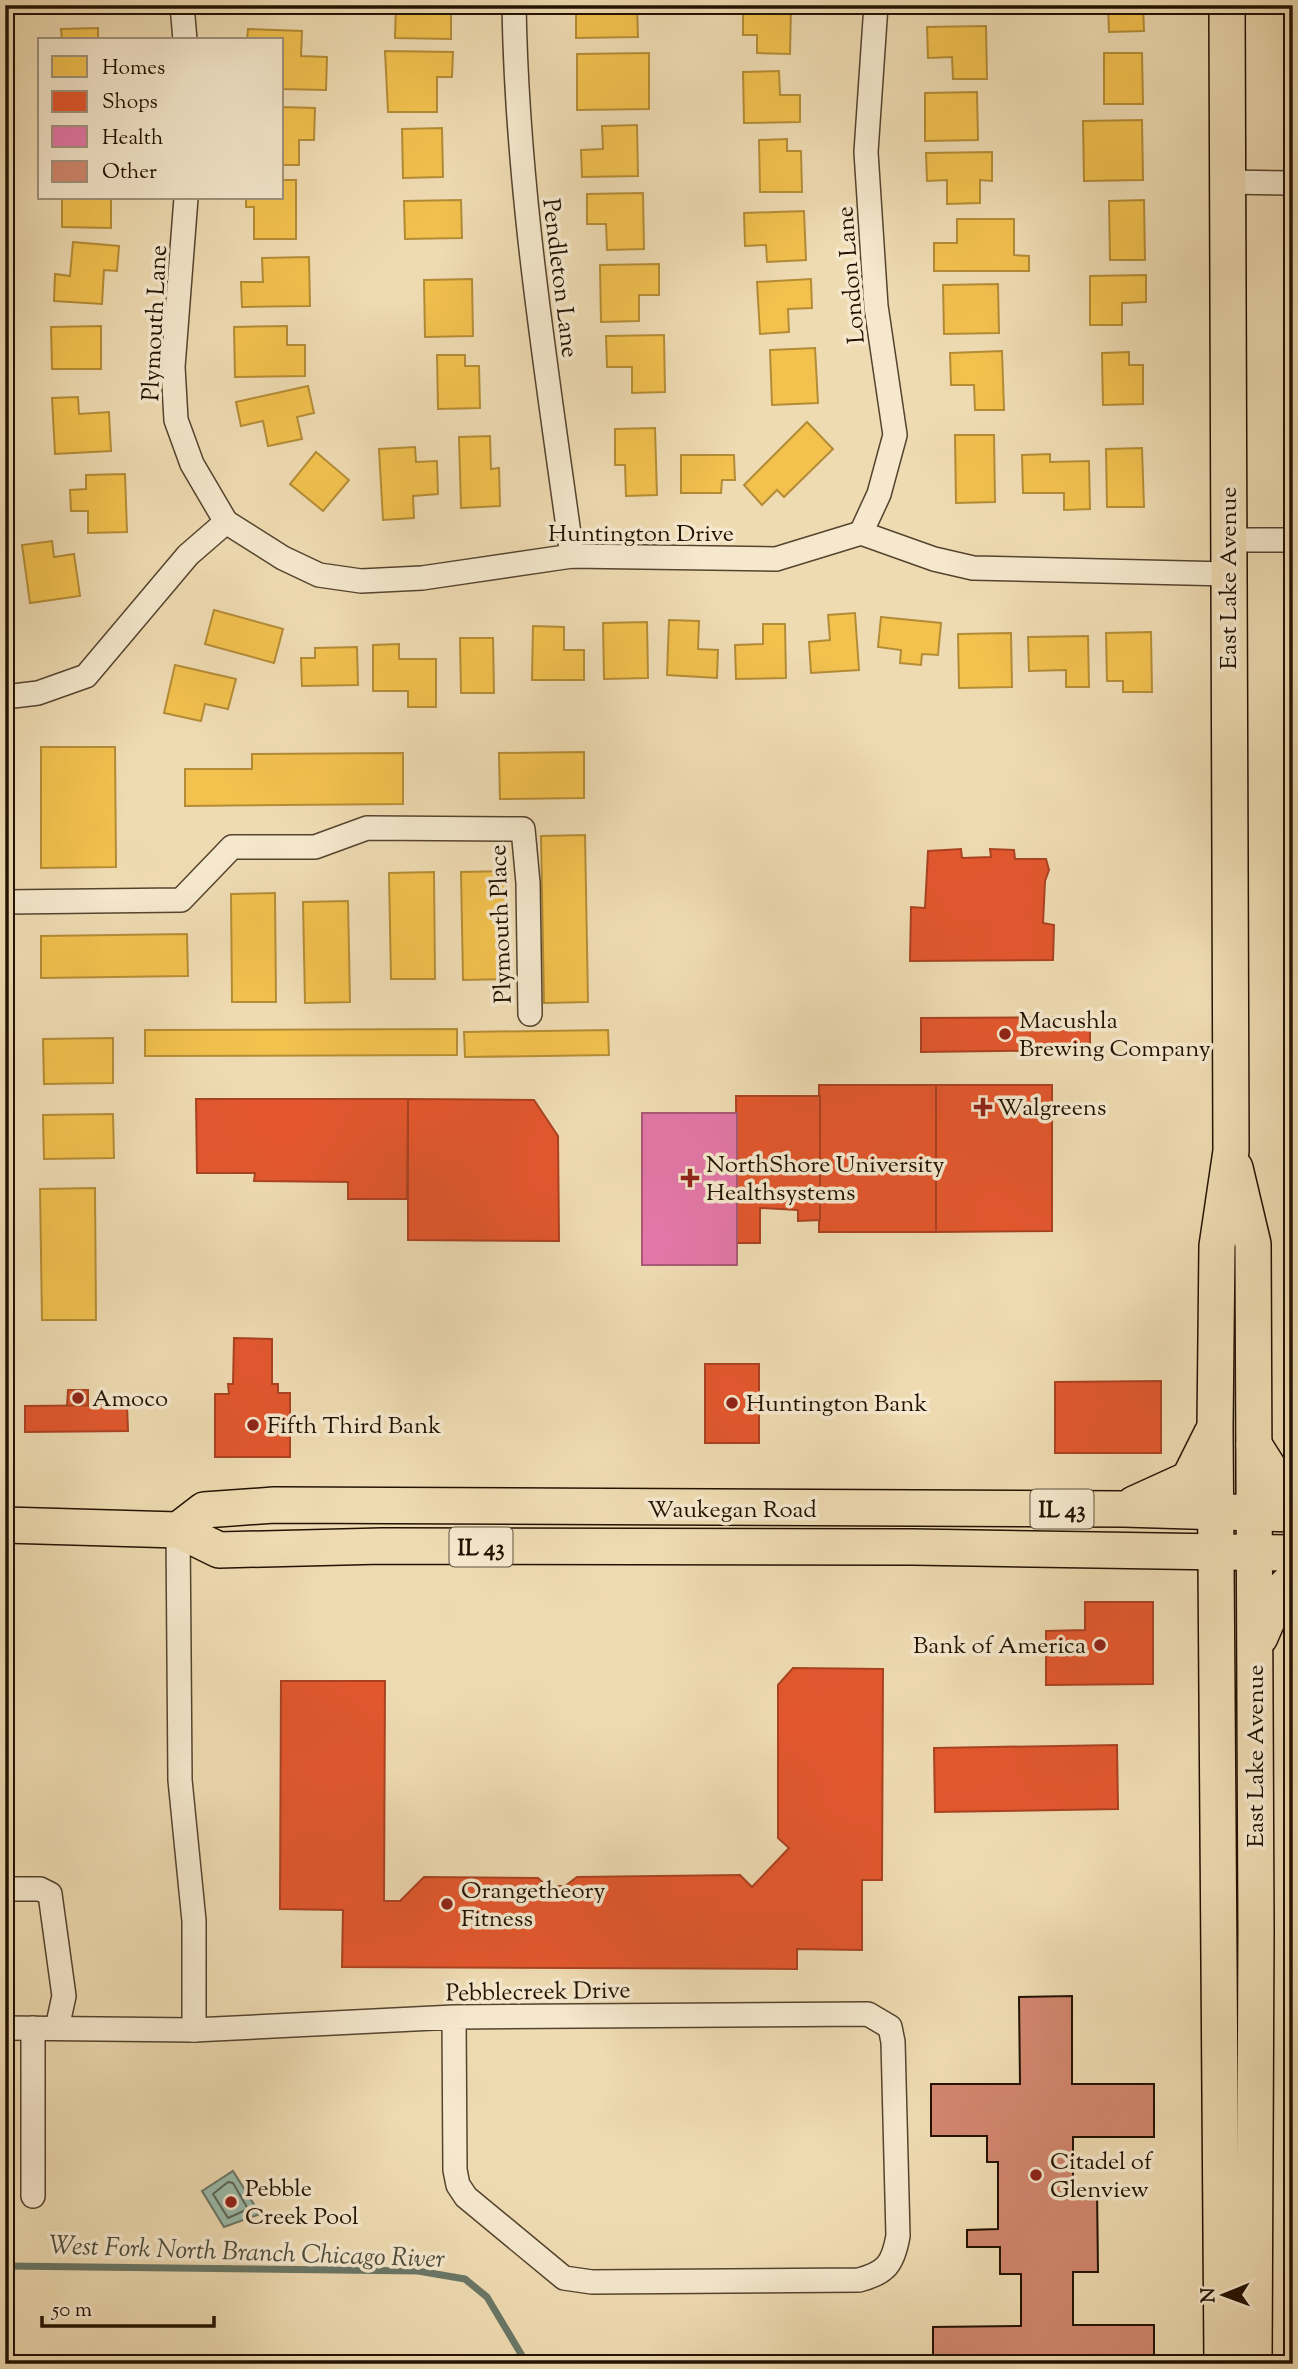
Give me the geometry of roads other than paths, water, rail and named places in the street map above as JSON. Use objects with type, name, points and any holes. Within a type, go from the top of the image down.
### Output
[{"type":"main road","name":"East Lake Avenue","points":[[1222,2364],[1214,1511],[1217,1246],[1231,1151],[1227,5]]},
{"type":"main road","name":"East Lake Avenue","points":[[1231,1151],[1253,1244],[1254,2364]]},
{"type":"main road","points":[[1124,1509],[1189,1479],[1215,1427]]},
{"type":"main road","points":[[1255,1445],[1275,1478],[1293,1491]]},
{"type":"main road","name":"Waukegan Road","points":[[178,1530],[204,1510],[274,1505],[1124,1509],[1293,1514]]},
{"type":"main road","name":"Waukegan Road","points":[[5,1525],[178,1530],[219,1550],[382,1546],[1293,1553]]},
{"type":"main road","points":[[1120,1550],[1183,1573],[1191,1580],[1214,1619]]},
{"type":"main road","points":[[1254,1653],[1279,1593],[1293,1579]]},
{"type":"street","points":[[182,5],[185,38]]},
{"type":"street","name":"Pendleton Lane","points":[[514,5],[516,97],[528,246],[572,556]]},
{"type":"street","name":"London Lane","points":[[861,533],[879,494],[895,435],[876,306],[866,152],[876,5]]},
{"type":"street","points":[[1227,182],[1293,183]]},
{"type":"street","name":"Plymouth Lane","points":[[186,200],[173,367],[176,420],[192,464],[226,522]]},
{"type":"street","points":[[5,697],[38,693],[86,676],[188,555],[226,522]]},
{"type":"street","name":"Huntington Drive","points":[[226,522],[283,558],[319,575],[361,581],[422,578],[572,556],[776,559],[861,533]]},
{"type":"street","points":[[861,533],[934,559],[973,568],[1228,557],[1293,540]]},
{"type":"street","name":"Plymouth Place","points":[[5,902],[181,900],[232,847],[315,847],[367,828],[523,829],[528,883],[530,1014]]},
{"type":"street","points":[[178,1530],[180,1780],[194,1921],[194,2030]]},
{"type":"street","points":[[5,1889],[40,1889],[50,1894],[64,1996],[57,2028]]},
{"type":"street","name":"Pebblecreek Drive","points":[[5,2028],[194,2030],[454,2017],[869,2014],[882,2019],[890,2027],[893,2042],[898,2236],[895,2255],[880,2275],[859,2280],[592,2282],[564,2278],[466,2197],[458,2185],[455,2170],[454,2017]]},
{"type":"street","points":[[33,2028],[33,2196]]},
{"type":"water","name":"Pebble Creek Pool","points":[[233,2171],[260,2214],[224,2227],[202,2191]]},
{"type":"waterway","name":"West Fork North Branch Chicago River","points":[[5,2266],[418,2271],[465,2279],[487,2297],[527,2364]]},
{"type":"place","name":"Macushla Brewing Company","points":[[1005,1034]]},
{"type":"place","name":"Walgreens","points":[[983,1107]]},
{"type":"place","name":"NorthShore University Healthsystems","points":[[690,1178]]},
{"type":"place","name":"Amoco","points":[[78,1398]]},
{"type":"place","name":"Huntington Bank","points":[[732,1403]]},
{"type":"place","name":"Fifth Third Bank","points":[[253,1425]]},
{"type":"place","name":"Bank of America","points":[[1100,1645]]},
{"type":"place","name":"Orangetheory Fitness","points":[[447,1904]]},
{"type":"place","name":"Citadel of Glenview","points":[[1036,2175]]},
{"type":"place","name":"Pebble Creek Pool","points":[[231,2202]]}]
